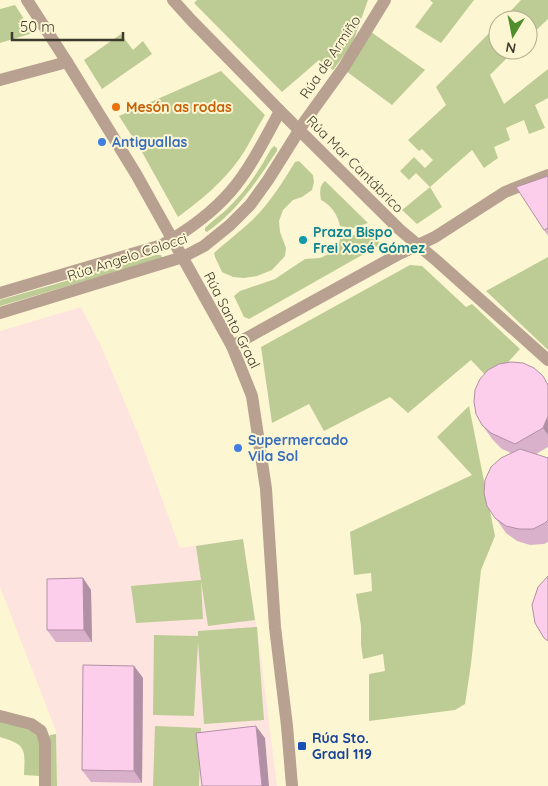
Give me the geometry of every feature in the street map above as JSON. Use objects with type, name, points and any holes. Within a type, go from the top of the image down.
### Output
[{"type":"street","name":"Rúa Santo Graal","points":[[26,0],[67,62],[136,174],[232,346],[252,396],[266,489],[275,627],[292,786]]},
{"type":"street","name":"Rúa Mar Cantábrico","points":[[173,0],[280,112],[399,229],[548,360]]},
{"type":"street","name":"Rúa de Armiño","points":[[299,129],[344,67],[385,0]]},
{"type":"street","points":[[0,80],[67,62]]},
{"type":"street","name":"Rúa Angelo Colocci","points":[[0,293],[162,246],[173,239],[215,208],[232,190],[248,168],[280,112]]},
{"type":"street","name":"Rúa Angelo Colocci","points":[[0,313],[183,257],[204,246],[230,225],[250,204],[268,180],[299,129]]},
{"type":"street","points":[[232,346],[399,254],[434,237],[505,192],[548,175]]},
{"type":"street","points":[[0,716],[31,724],[41,731],[45,742],[45,786]]},
{"type":"shaded area","points":[[81,307],[102,348],[139,436],[180,548],[243,539],[257,627],[277,786],[57,786],[56,731],[0,587],[0,331]]},
{"type":"green space","points":[[197,0],[368,0],[352,45],[333,70],[319,60],[282,92],[194,3]]},
{"type":"green space","points":[[430,0],[474,0],[441,43],[415,27],[433,3]]},
{"type":"green space","points":[[521,0],[548,0],[548,19],[538,28],[538,10],[512,10]]},
{"type":"green space","points":[[15,5],[33,33],[0,43],[0,9]]},
{"type":"green space","points":[[371,32],[425,70],[392,105],[346,71]]},
{"type":"green space","points":[[121,34],[133,50],[143,41],[152,54],[102,89],[84,60]]},
{"type":"green space","points":[[488,34],[488,60],[505,60],[490,75],[504,104],[548,69],[548,98],[535,105],[545,128],[529,134],[524,120],[506,128],[510,140],[494,147],[498,158],[484,168],[472,150],[430,187],[416,173],[409,180],[400,171],[414,157],[425,168],[433,160],[422,149],[419,151],[408,140],[446,105],[436,87]]},
{"type":"green space","points":[[221,71],[265,115],[233,167],[211,190],[178,217],[142,152],[119,116]]},
{"type":"green space","points":[[274,146],[277,148],[277,151],[246,195],[218,223],[207,232],[205,231],[205,228],[226,210],[245,189]]},
{"type":"green space","points":[[299,161],[313,175],[314,182],[312,190],[302,197],[293,200],[283,210],[279,221],[280,232],[286,248],[285,256],[272,270],[257,276],[233,277],[222,272],[214,253],[260,212],[278,189],[295,162]]},
{"type":"green space","points":[[325,181],[368,223],[353,228],[340,226],[334,211],[321,200],[321,187]]},
{"type":"green space","points":[[430,187],[442,207],[417,224],[402,210]]},
{"type":"green space","points":[[366,233],[372,234],[379,242],[378,246],[249,319],[244,317],[234,296],[240,291],[275,279],[305,259],[320,258],[329,254],[339,243],[341,237]]},
{"type":"green space","points":[[161,255],[162,258],[0,306],[0,300]]},
{"type":"green space","points":[[548,257],[548,350],[486,291]]},
{"type":"green space","points":[[410,265],[422,266],[466,307],[472,304],[520,349],[491,381],[471,360],[408,413],[390,397],[324,431],[309,404],[272,423],[261,347]]},
{"type":"green space","points":[[469,406],[495,536],[481,570],[465,704],[455,710],[369,721],[369,674],[385,671],[383,654],[363,659],[361,626],[356,594],[372,591],[371,573],[354,575],[350,532],[472,475],[437,437]]},
{"type":"green space","points":[[243,539],[255,620],[208,626],[201,581],[203,619],[136,623],[131,586],[201,580],[196,546]]},
{"type":"green space","points":[[257,627],[264,720],[204,724],[198,642],[194,716],[153,715],[154,635],[198,636],[198,631]]},
{"type":"green space","points":[[0,720],[29,729],[37,737],[41,746],[41,776],[24,775],[24,754],[22,749],[15,743],[0,737]]},
{"type":"green space","points":[[155,726],[201,728],[199,786],[153,786]]},
{"type":"green space","points":[[56,734],[57,786],[49,786],[47,742],[50,735]]},
{"type":"building","points":[[548,176],[548,228],[544,230],[516,187]]},
{"type":"building","points":[[523,363],[534,368],[543,376],[548,385],[548,416],[543,428],[515,444],[491,433],[482,425],[476,414],[474,402],[475,390],[480,379],[488,370],[499,364]]},
{"type":"building","points":[[520,449],[548,458],[548,520],[533,529],[519,529],[506,526],[495,518],[487,506],[484,493],[485,480],[491,467],[501,458]]},
{"type":"building","points":[[548,576],[548,641],[535,623],[532,605],[538,587]]},
{"type":"building","points":[[83,578],[84,630],[47,630],[47,579]]},
{"type":"building","points":[[83,665],[134,666],[134,771],[82,770]]},
{"type":"building","points":[[256,726],[262,786],[202,786],[196,733]]},
{"type":"place","name":"Mesón as rodas","points":[[116,107]]},
{"type":"place","name":"Antiguallas","points":[[102,142]]},
{"type":"place","name":"Praza Bispo Frei Xosé Gómez","points":[[303,240]]},
{"type":"place","name":"Supermercado Vila Sol","points":[[238,448]]},
{"type":"place","name":"Rúa Sto. Graal 119","points":[[302,746]]}]
